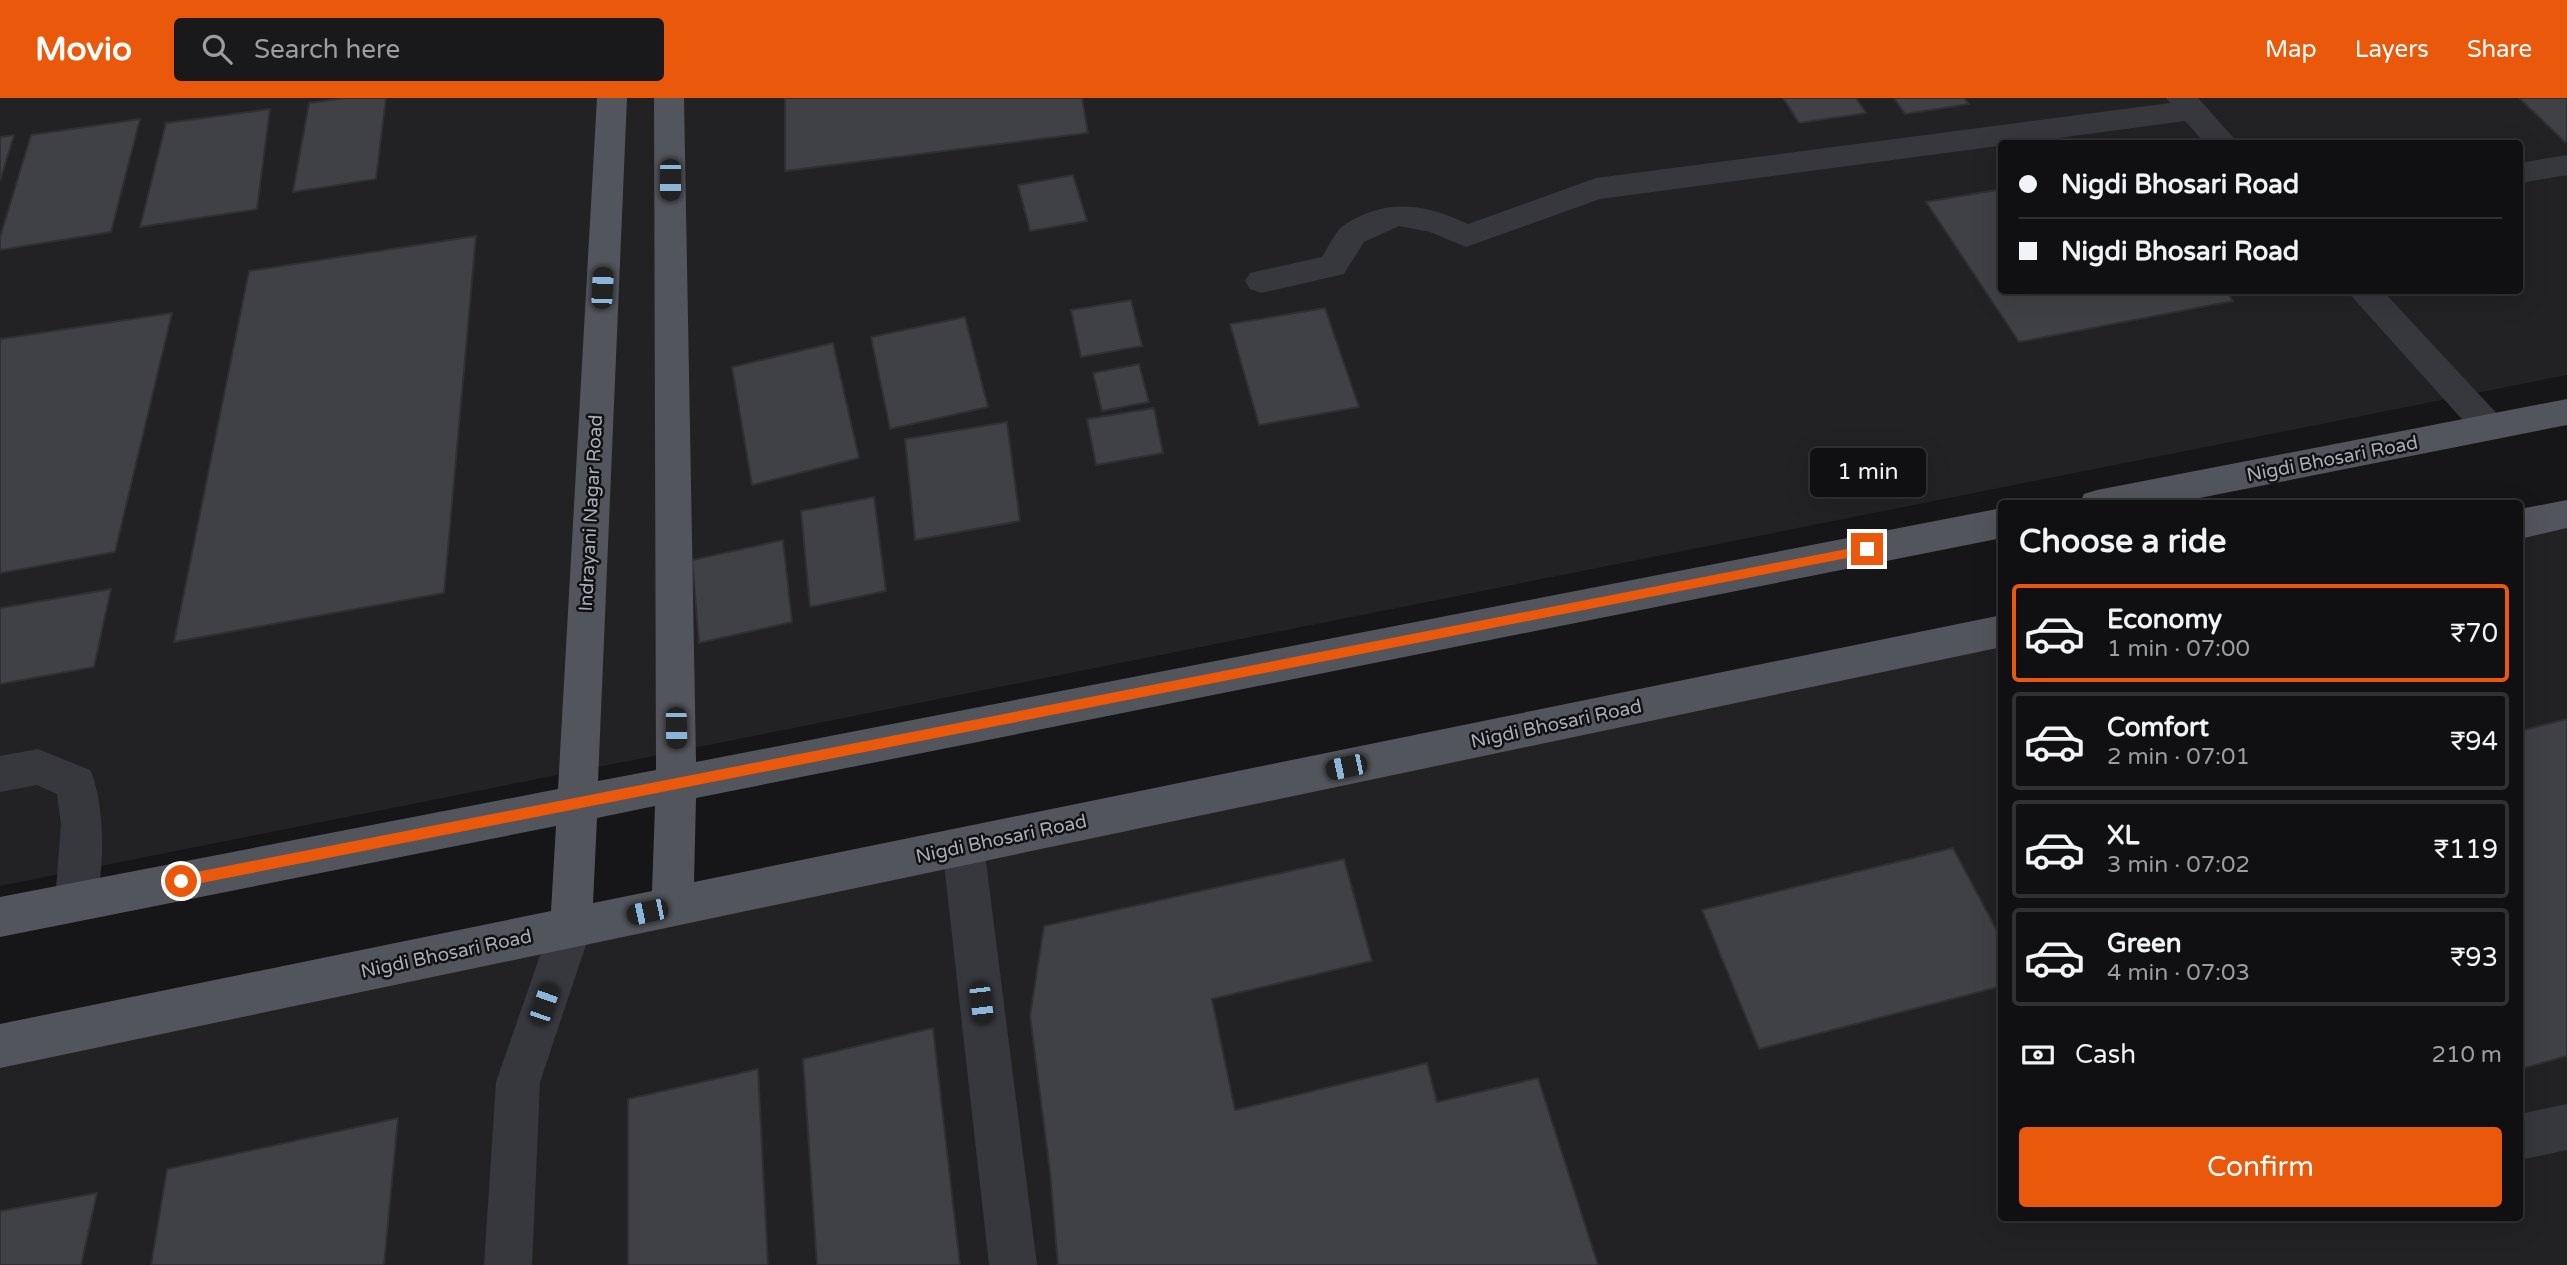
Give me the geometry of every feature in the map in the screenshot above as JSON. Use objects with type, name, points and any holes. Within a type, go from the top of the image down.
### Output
[{"type":"main road","name":"Indrayani Nagar Road","points":[[571,927],[575,802],[612,98]]},
{"type":"main road","points":[[669,98],[676,782],[672,906]]},
{"type":"main road","name":"Nigdi Bhosari Road","points":[[2117,500],[2567,412]]},
{"type":"main road","points":[[2523,523],[2567,514]]},
{"type":"main road","points":[[0,917],[1998,524]]},
{"type":"main road","name":"Nigdi Bhosari Road","points":[[0,1046],[1998,632]]},
{"type":"lane","points":[[1261,281],[1333,266],[1353,234],[1396,215],[1437,222],[1466,236],[1596,189],[2187,104],[2220,140]]},
{"type":"lane","points":[[2523,172],[2567,165]]},
{"type":"lane","points":[[2366,294],[2489,427]]},
{"type":"lane","points":[[0,774],[38,767],[76,783],[81,824],[76,902]]},
{"type":"lane","points":[[963,846],[1013,1265]]},
{"type":"lane","points":[[508,1265],[518,1082],[571,927]]},
{"type":"lane","points":[[2523,1136],[2567,1127]]},
{"type":"shaded area","points":[[0,98],[2567,98],[2567,375],[0,886]]},
{"type":"shaded area","points":[[2567,526],[2567,1265],[0,1265],[0,1064],[1998,645],[1998,1221],[2523,1221],[2523,535]]},
{"type":"building","points":[[345,98],[386,98],[376,179],[293,192],[309,103]]},
{"type":"building","points":[[785,98],[1082,98],[1088,133],[785,171]]},
{"type":"building","points":[[1783,98],[1856,98],[1866,113],[1799,123]]},
{"type":"building","points":[[1894,98],[1964,98],[1969,104],[1905,114]]},
{"type":"building","points":[[2519,98],[2567,98],[2567,142],[2565,142]]},
{"type":"building","points":[[270,109],[257,209],[140,227],[166,123]]},
{"type":"building","points":[[140,119],[111,232],[0,250],[0,237],[31,135]]},
{"type":"building","points":[[14,135],[0,181],[0,137]]},
{"type":"building","points":[[1073,175],[1087,221],[1030,231],[1018,185]]},
{"type":"building","points":[[1998,190],[1998,294],[2228,294],[2233,301],[2019,342],[1926,202]]},
{"type":"building","points":[[476,236],[444,593],[174,642],[249,271]]},
{"type":"building","points":[[1131,300],[1142,346],[1081,357],[1071,310]]},
{"type":"building","points":[[1325,308],[1359,407],[1259,425],[1230,324]]},
{"type":"building","points":[[172,313],[115,552],[0,573],[0,339]]},
{"type":"building","points":[[965,317],[988,407],[890,429],[871,337]]},
{"type":"building","points":[[833,343],[859,458],[752,485],[732,367]]},
{"type":"building","points":[[1139,364],[1149,402],[1102,411],[1093,373]]},
{"type":"building","points":[[1154,408],[1163,453],[1096,465],[1087,419]]},
{"type":"building","points":[[1007,422],[1020,521],[915,540],[905,439]]},
{"type":"building","points":[[874,497],[886,591],[810,607],[801,511]]},
{"type":"building","points":[[783,540],[792,622],[699,643],[692,560]]},
{"type":"building","points":[[111,589],[94,667],[0,684],[0,608]]},
{"type":"building","points":[[2567,719],[2567,1056],[2523,1068],[2523,730]]},
{"type":"building","points":[[1953,848],[1998,932],[1998,987],[1759,1049],[1702,910]]},
{"type":"building","points":[[1344,859],[1372,961],[1212,999],[1235,1110],[1427,1063],[1437,1102],[1538,1078],[1598,1265],[1058,1265],[1050,1172],[1030,1016],[1044,926]]},
{"type":"building","points":[[933,1028],[960,1265],[817,1265],[803,1059]]},
{"type":"building","points":[[758,1069],[768,1265],[628,1265],[628,1099]]},
{"type":"building","points":[[398,1118],[384,1265],[151,1265],[167,1169]]},
{"type":"building","points":[[97,1193],[81,1265],[0,1265],[0,1211]]},
{"type":"route","points":[[181,881],[1867,549]]}]
